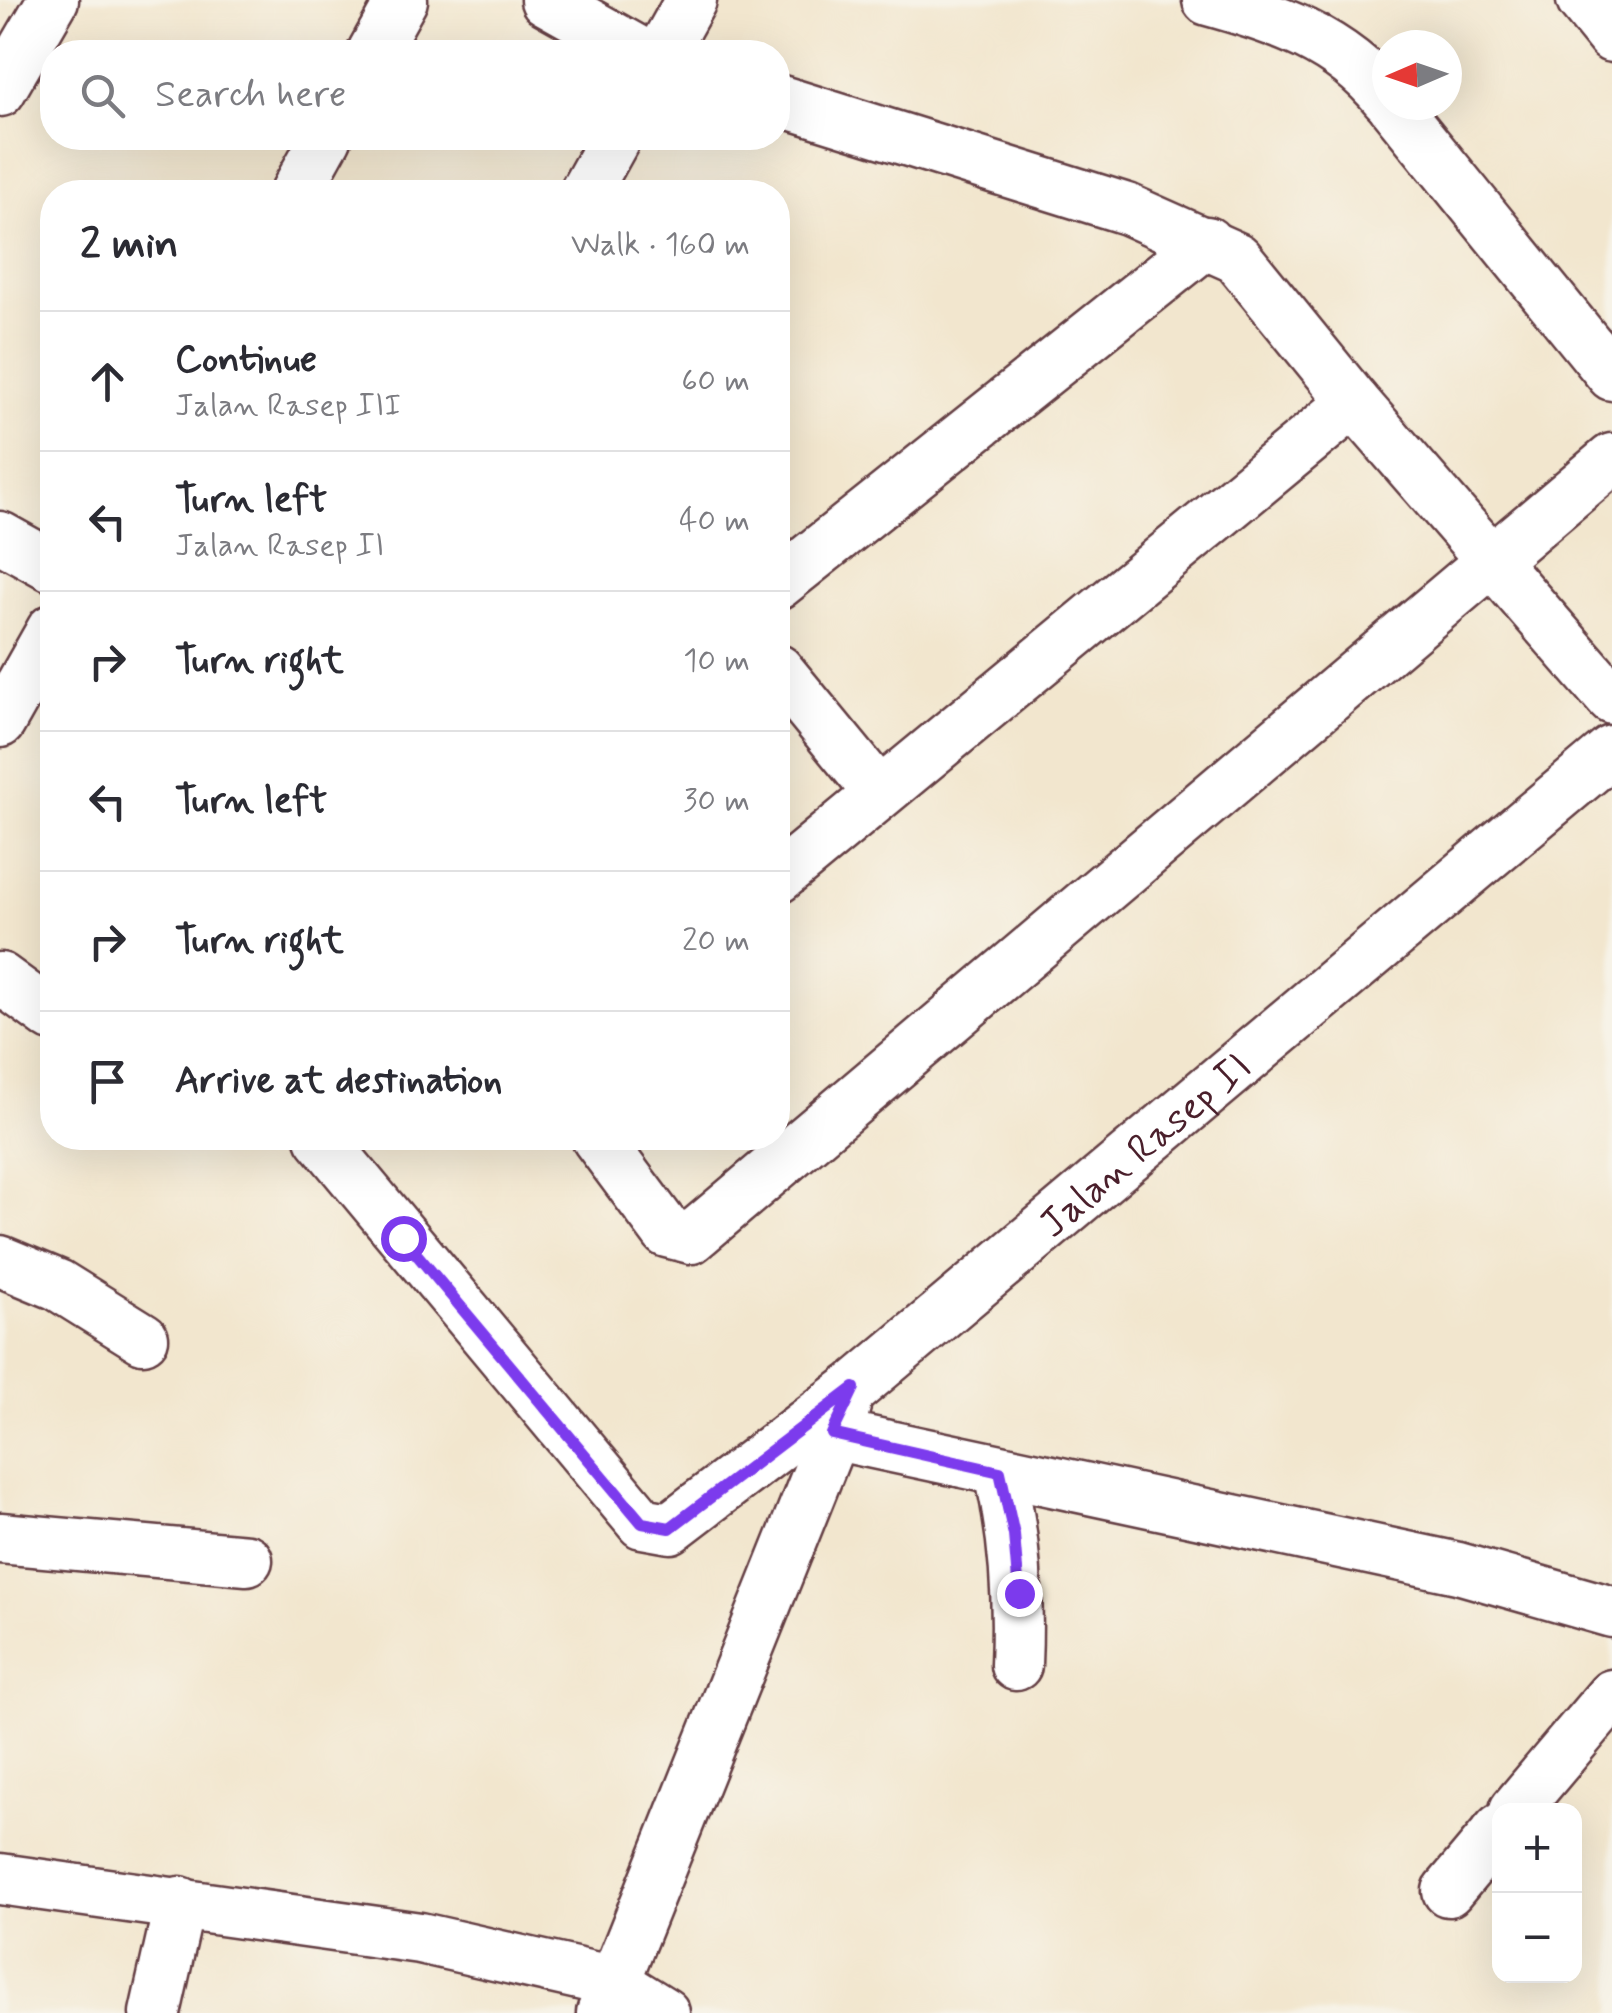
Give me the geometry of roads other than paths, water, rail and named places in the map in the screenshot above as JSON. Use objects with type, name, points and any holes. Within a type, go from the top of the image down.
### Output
[{"type":"street","points":[[0,91],[53,0]]},
{"type":"street","points":[[380,40],[402,0]]},
{"type":"street","points":[[546,0],[618,40]]},
{"type":"street","points":[[669,40],[691,0]]},
{"type":"street","points":[[1208,0],[1304,32],[1344,53],[1372,82]]},
{"type":"street","points":[[1582,0],[1612,37]]},
{"type":"street","points":[[790,104],[1126,208],[1237,258],[1354,402],[1612,699]]},
{"type":"street","points":[[1405,120],[1612,375]]},
{"type":"street","points":[[303,180],[319,150]]},
{"type":"street","points":[[592,180],[608,150]]},
{"type":"street","points":[[790,574],[1207,242]]},
{"type":"street","points":[[790,868],[1354,402]]},
{"type":"street","points":[[606,1150],[668,1232],[691,1238],[1612,459]]},
{"type":"street","points":[[0,537],[40,559]]},
{"type":"street","points":[[0,722],[40,651]]},
{"type":"street","points":[[790,685],[879,794]]},
{"type":"street","name":"Jalan Rasep II","points":[[331,1150],[642,1523],[670,1528],[854,1388],[1612,750]]},
{"type":"street","points":[[0,978],[40,1007]]},
{"type":"street","points":[[0,1261],[58,1285],[143,1338]]},
{"type":"street","points":[[608,1998],[832,1434],[854,1388]]},
{"type":"street","points":[[832,1434],[1458,1568],[1612,1612]]},
{"type":"street","points":[[1000,1472],[1014,1535],[1019,1593],[1016,1666]]},
{"type":"street","points":[[0,1538],[247,1560]]},
{"type":"street","points":[[1521,1803],[1612,1695]]},
{"type":"street","points":[[1448,1891],[1492,1839]]},
{"type":"street","points":[[0,1880],[420,1938],[664,2013]]},
{"type":"street","points":[[154,2013],[180,1902]]}]
